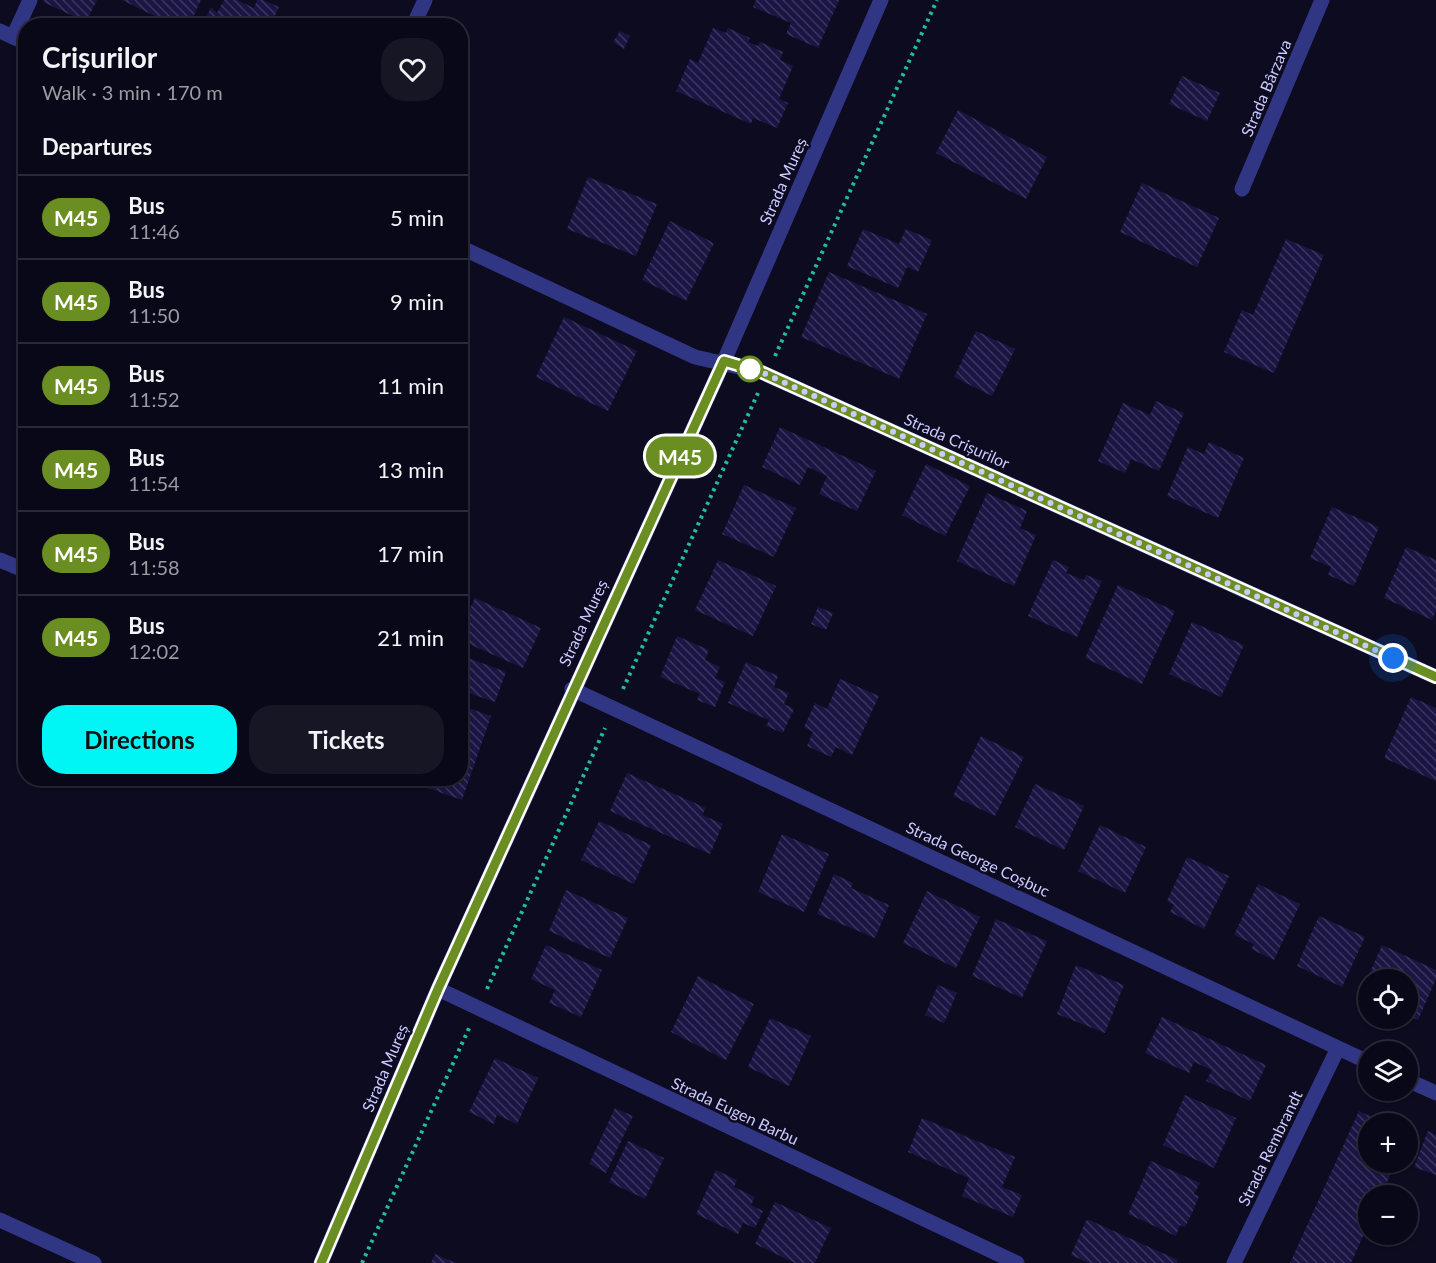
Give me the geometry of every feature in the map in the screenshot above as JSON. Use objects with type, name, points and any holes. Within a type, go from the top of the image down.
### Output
[{"type":"street","points":[[22,18],[30,0]]},
{"type":"street","points":[[417,18],[425,0]]},
{"type":"street","name":"Strada Mureș","points":[[321,1263],[438,989],[572,689],[724,361],[881,0]]},
{"type":"street","name":"Strada Bârzava","points":[[1242,189],[1322,0]]},
{"type":"street","name":"Strada Crișurilor","points":[[468,251],[695,357],[724,361],[766,375],[1436,677]]},
{"type":"street","points":[[0,560],[18,568]]},
{"type":"street","name":"Strada George Coșbuc","points":[[572,689],[1358,1057]]},
{"type":"street","name":"Strada Eugen Barbu","points":[[438,989],[1017,1263]]},
{"type":"street","name":"Strada Rembrandt","points":[[1234,1263],[1338,1048]]},
{"type":"street","points":[[1418,1085],[1436,1093]]},
{"type":"street","points":[[0,1220],[94,1263]]},
{"type":"path","points":[[362,1263],[937,0]]},
{"type":"building","points":[[44,0],[97,0],[88,18],[77,18],[43,2]]},
{"type":"building","points":[[122,0],[201,0],[193,18],[159,18]]},
{"type":"building","points":[[224,0],[237,0],[254,8],[257,0],[263,0],[279,7],[274,18],[206,18],[211,7],[217,13]]},
{"type":"building","points":[[756,0],[839,0],[818,48],[786,34],[791,23],[753,7]]},
{"type":"building","points":[[713,28],[726,33],[728,28],[750,38],[748,42],[758,46],[760,42],[783,52],[780,60],[793,66],[779,99],[788,103],[777,128],[753,118],[751,124],[676,91],[690,59],[698,63]]},
{"type":"building","points":[[620,31],[630,36],[624,49],[613,42]]},
{"type":"building","points":[[1182,76],[1220,93],[1207,121],[1169,104]]},
{"type":"building","points":[[958,110],[1047,157],[1026,199],[936,153]]},
{"type":"building","points":[[588,177],[657,204],[636,256],[567,229]]},
{"type":"building","points":[[1142,183],[1219,218],[1197,267],[1120,232]]},
{"type":"building","points":[[670,221],[714,243],[686,301],[642,280]]},
{"type":"building","points":[[863,229],[899,244],[906,229],[932,240],[918,272],[907,267],[898,288],[847,266]]},
{"type":"building","points":[[1286,239],[1324,255],[1274,373],[1224,352],[1242,310],[1253,315]]},
{"type":"building","points":[[829,272],[927,314],[899,379],[801,337]]},
{"type":"building","points":[[564,317],[637,351],[608,411],[536,377]]},
{"type":"building","points":[[976,331],[1015,349],[992,396],[954,377]]},
{"type":"building","points":[[1156,401],[1184,413],[1159,471],[1131,459],[1125,473],[1098,461],[1123,403],[1150,415]]},
{"type":"building","points":[[780,427],[876,471],[857,511],[819,494],[827,476],[808,467],[800,485],[762,467]]},
{"type":"building","points":[[1209,442],[1244,458],[1218,518],[1167,496],[1188,447],[1204,454]]},
{"type":"building","points":[[926,464],[970,486],[945,536],[902,515]]},
{"type":"building","points":[[744,485],[796,508],[774,557],[722,534]]},
{"type":"building","points":[[987,493],[1027,511],[1020,528],[1036,535],[1014,586],[957,561]]},
{"type":"building","points":[[1332,507],[1379,527],[1354,586],[1328,575],[1331,567],[1310,558]]},
{"type":"building","points":[[1406,547],[1436,560],[1436,611],[1432,620],[1384,598]]},
{"type":"building","points":[[718,560],[776,586],[753,636],[695,610]]},
{"type":"building","points":[[1053,560],[1069,567],[1066,573],[1084,580],[1086,575],[1102,581],[1077,637],[1028,616]]},
{"type":"building","points":[[1118,585],[1175,611],[1142,684],[1085,658]]},
{"type":"building","points":[[475,598],[541,628],[523,668],[468,644],[468,612]]},
{"type":"building","points":[[818,607],[833,613],[826,630],[811,624]]},
{"type":"building","points":[[1192,622],[1244,645],[1221,697],[1169,674]]},
{"type":"building","points":[[677,636],[709,650],[705,660],[720,667],[715,678],[725,682],[715,707],[697,700],[700,694],[660,677]]},
{"type":"building","points":[[468,658],[506,672],[495,702],[468,693]]},
{"type":"building","points":[[746,662],[778,676],[774,687],[789,693],[784,704],[794,709],[783,733],[766,726],[769,720],[728,703]]},
{"type":"building","points":[[840,679],[879,696],[852,755],[836,747],[831,757],[807,746],[813,732],[804,727],[815,703],[827,709]]},
{"type":"building","points":[[1411,697],[1436,708],[1436,781],[1384,758]]},
{"type":"building","points":[[468,708],[491,716],[468,783]]},
{"type":"building","points":[[981,736],[1024,757],[995,816],[953,796]]},
{"type":"building","points":[[627,773],[706,808],[702,815],[723,824],[710,854],[610,811]]},
{"type":"building","points":[[1035,784],[1084,806],[1064,850],[1015,827]]},
{"type":"building","points":[[422,786],[467,786],[462,800]]},
{"type":"building","points":[[599,821],[651,845],[634,884],[581,860]]},
{"type":"building","points":[[1100,825],[1146,847],[1125,893],[1078,871]]},
{"type":"building","points":[[782,834],[829,854],[804,912],[758,892]]},
{"type":"building","points":[[1187,857],[1229,876],[1204,929],[1170,912],[1174,905],[1167,901]]},
{"type":"building","points":[[834,874],[853,883],[851,888],[889,905],[875,938],[817,914]]},
{"type":"building","points":[[1258,884],[1300,904],[1274,960],[1251,949],[1254,944],[1234,935]]},
{"type":"building","points":[[566,890],[628,918],[610,958],[549,931]]},
{"type":"building","points":[[927,891],[980,917],[956,968],[903,943]]},
{"type":"building","points":[[1319,916],[1365,937],[1342,987],[1297,966]]},
{"type":"building","points":[[996,919],[1047,941],[1022,998],[972,976]]},
{"type":"building","points":[[546,945],[602,970],[581,1017],[549,1003],[555,990],[531,979]]},
{"type":"building","points":[[1382,945],[1436,970],[1436,979],[1418,1020],[1418,969],[1372,969]]},
{"type":"building","points":[[1076,965],[1124,985],[1105,1033],[1057,1014]]},
{"type":"building","points":[[698,976],[754,1004],[726,1060],[671,1032]]},
{"type":"building","points":[[938,985],[957,993],[944,1023],[925,1015]]},
{"type":"building","points":[[1162,1017],[1266,1065],[1250,1101],[1206,1081],[1212,1070],[1194,1062],[1189,1073],[1145,1053]]},
{"type":"building","points":[[770,1018],[811,1036],[789,1086],[748,1067]]},
{"type":"building","points":[[495,1058],[538,1078],[517,1124],[497,1115],[494,1124],[469,1112]]},
{"type":"building","points":[[1185,1095],[1236,1118],[1214,1168],[1163,1145]]},
{"type":"building","points":[[615,1108],[633,1116],[606,1173],[589,1164]]},
{"type":"building","points":[[1358,1113],[1358,1173],[1391,1173],[1386,1185],[1358,1185],[1359,1245],[1351,1263],[1290,1263]]},
{"type":"building","points":[[922,1118],[1015,1157],[1002,1187],[1022,1195],[1013,1217],[962,1196],[969,1178],[908,1152]]},
{"type":"building","points":[[1428,1131],[1436,1135],[1436,1175],[1418,1168],[1418,1157]]},
{"type":"building","points":[[628,1141],[664,1158],[645,1199],[609,1182]]},
{"type":"building","points":[[1151,1161],[1200,1183],[1194,1194],[1199,1196],[1193,1211],[1185,1227],[1180,1225],[1176,1236],[1128,1214]]},
{"type":"building","points":[[716,1170],[737,1180],[734,1187],[755,1197],[751,1205],[763,1211],[755,1228],[743,1223],[738,1234],[696,1214]]},
{"type":"building","points":[[775,1202],[831,1228],[815,1263],[795,1263],[755,1244]]},
{"type":"building","points":[[1087,1219],[1178,1260],[1177,1263],[1089,1263],[1071,1255]]},
{"type":"building","points":[[435,1254],[456,1263],[431,1263]]},
{"type":"bus line","name":"M45","points":[[321,1263],[438,989],[572,689],[724,361],[761,372],[1436,677]]},
{"type":"route","points":[[750,369],[742,367],[761,372],[1393,658]]}]
